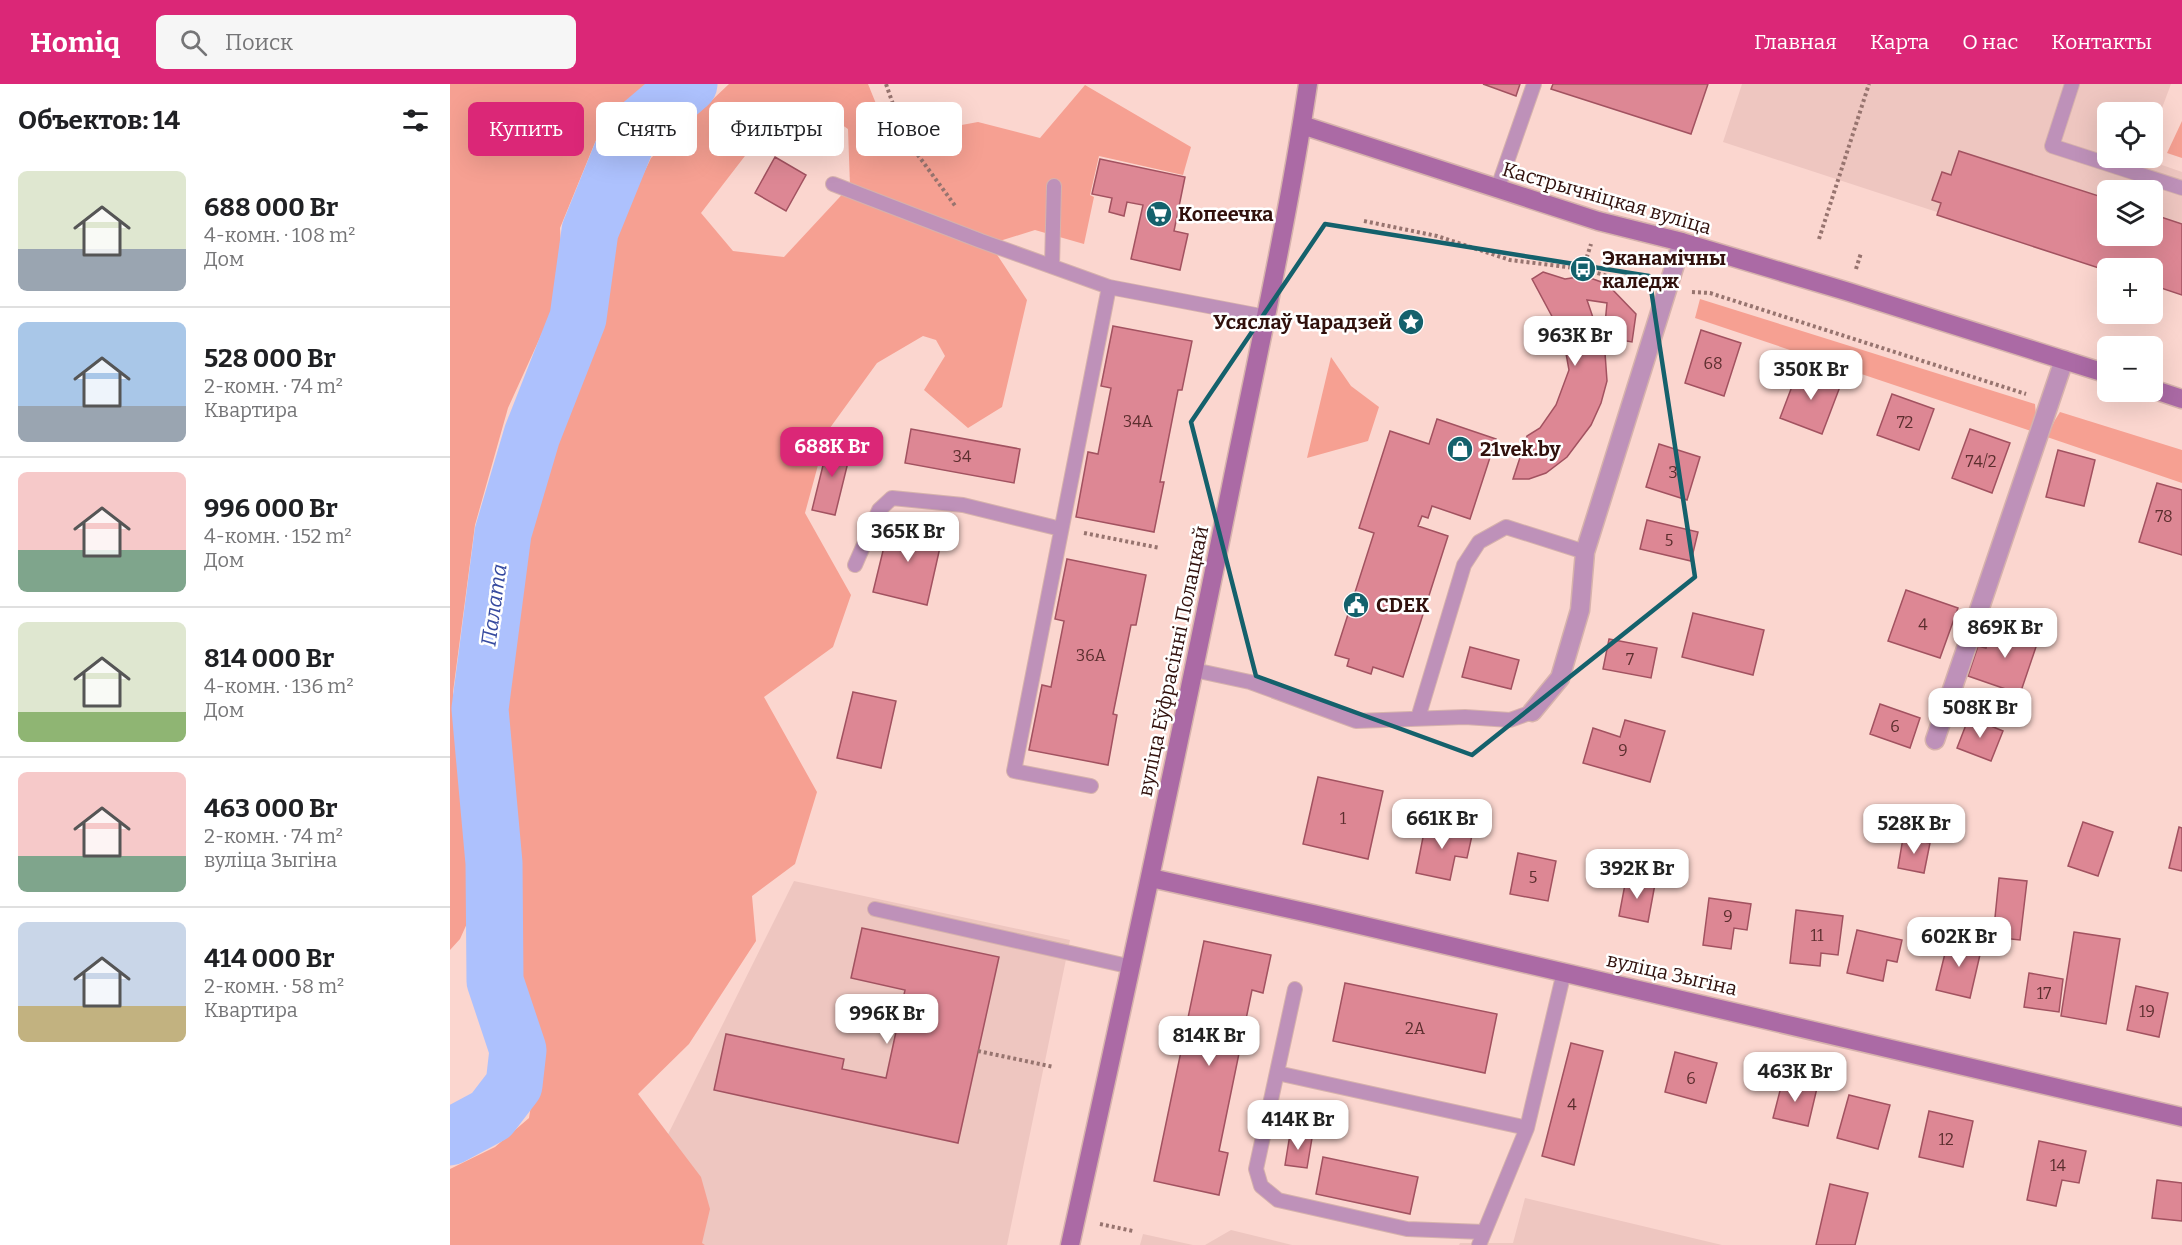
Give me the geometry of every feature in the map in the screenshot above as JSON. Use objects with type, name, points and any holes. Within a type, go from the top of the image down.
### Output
[{"type":"main road","name":"вуліца Еўфрасінні Полацкай","points":[[1071,1245],[1194,670],[1290,199],[1308,84]]},
{"type":"main road","name":"Кастрычніцкая вуліца","points":[[1302,125],[1497,190],[1598,221],[1682,243],[2097,371]]},
{"type":"main road","points":[[2163,393],[2182,399]]},
{"type":"main road","name":"вуліца Зыгіна","points":[[1151,878],[2182,1117]]},
{"type":"street","points":[[1532,712],[1560,678],[1580,610],[1585,552],[1682,243]]},
{"type":"street","points":[[1935,740],[2064,360]]},
{"type":"lane","points":[[1497,190],[1534,84]]},
{"type":"lane","points":[[2073,84],[2052,146],[2182,188]]},
{"type":"lane","points":[[833,184],[981,241],[1109,286],[1266,317]]},
{"type":"lane","points":[[1052,266],[1054,186]]},
{"type":"lane","points":[[1091,786],[1014,771],[1109,286]]},
{"type":"lane","points":[[855,565],[879,510],[892,498],[963,505],[1061,529]]},
{"type":"lane","points":[[1418,718],[1464,565],[1479,542],[1506,527],[1585,552]]},
{"type":"lane","points":[[1194,670],[1250,682],[1356,721],[1465,717],[1510,720],[1532,712]]},
{"type":"lane","points":[[875,909],[1132,967]]},
{"type":"lane","points":[[1295,989],[1256,1169],[1261,1186],[1278,1200],[1407,1229],[1481,1239],[1527,1128],[1564,972]]},
{"type":"lane","points":[[1277,1073],[1527,1128]]},
{"type":"path","points":[[886,84],[904,136],[981,241]]},
{"type":"path","points":[[1819,239],[1869,84]]},
{"type":"path","points":[[1364,221],[1437,236],[1510,260],[1583,269],[1667,291],[1710,293],[2050,401]]},
{"type":"path","points":[[1061,529],[1160,548]]},
{"type":"path","points":[[978,1051],[1054,1067]]},
{"type":"path","points":[[1076,1218],[1133,1231]]},
{"type":"highlighted area","points":[[1325,224],[1649,276],[1695,577],[1472,755],[1256,676],[1191,422]]},
{"type":"shaded area","points":[[450,84],[647,84],[627,102],[596,102],[596,140],[560,228],[563,287],[508,408],[475,525],[453,692],[472,851],[473,910],[460,939],[450,950]]},
{"type":"shaded area","points":[[729,84],[868,84],[875,102],[856,102],[856,156],[962,156],[962,125],[978,122],[1040,138],[1085,85],[1191,147],[1183,175],[1099,156],[1090,195],[1094,197],[1084,244],[1035,230],[990,244],[1027,300],[1002,407],[968,428],[924,390],[945,356],[936,340],[923,336],[877,363],[827,432],[805,513],[851,595],[833,647],[764,697],[817,792],[795,864],[752,896],[756,941],[689,1044],[638,1094],[701,1177],[710,1209],[702,1243],[705,1245],[450,1245],[450,1169],[495,1147],[529,1118],[540,1050],[504,985],[518,908],[503,772],[504,711],[529,538],[554,441],[604,326],[613,238],[651,158],[653,156],[697,156],[697,114],[709,103],[709,156],[745,156],[701,213],[733,251],[784,257],[850,186],[848,129],[844,126],[844,102],[710,102]]},
{"type":"shaded area","points":[[1742,84],[2171,84],[2163,105],[2163,102],[2097,102],[2097,168],[2163,168],[2163,165],[2182,172],[2182,295],[2163,288],[2163,258],[2097,258],[2097,264],[1723,142]]},
{"type":"shaded area","points":[[2182,121],[2182,158],[2167,153]]},
{"type":"shaded area","points":[[1700,299],[2035,404],[2036,415],[2031,431],[1695,318]]},
{"type":"shaded area","points":[[1331,357],[1351,386],[1379,407],[1368,441],[1307,458]]},
{"type":"shaded area","points":[[2060,412],[2182,450],[2182,483],[2047,437]]},
{"type":"shaded area","points":[[794,881],[1070,940],[1007,1245],[613,1245]]},
{"type":"shaded area","points":[[1525,1198],[1722,1245],[1459,1245],[1460,1243],[1513,1243]]},
{"type":"shaded area","points":[[1231,1230],[1292,1245],[1205,1245]]},
{"type":"shaded area","points":[[1143,1234],[1193,1245],[1140,1245]]},
{"type":"building","points":[[1483,84],[1520,84],[1516,96]]},
{"type":"building","points":[[1553,84],[1708,84],[1691,134],[1551,89]]},
{"type":"building","points":[[1959,151],[2097,195],[2097,246],[2163,246],[2163,218],[2182,224],[2182,295],[2163,289],[2163,258],[2097,258],[2097,267],[1937,215],[1941,203],[1932,200],[1942,172],[1951,175]]},
{"type":"building","points":[[775,157],[806,175],[786,211],[755,193]]},
{"type":"building","name":"Копеечка","points":[[1100,159],[1185,177],[1174,231],[1188,234],[1180,270],[1131,259],[1143,205],[1127,202],[1124,216],[1109,212],[1112,198],[1092,194]]},
{"type":"building","points":[[1543,272],[1565,279],[1578,277],[1607,284],[1636,314],[1632,342],[1609,338],[1605,324],[1607,303],[1587,300],[1605,353],[1607,381],[1601,403],[1591,425],[1567,457],[1546,473],[1529,479],[1513,479],[1527,436],[1540,428],[1556,405],[1569,370],[1563,337],[1532,279]]},
{"type":"building","points":[[1113,326],[1192,341],[1182,390],[1178,390],[1160,482],[1164,482],[1154,532],[1076,517],[1088,452],[1098,454],[1111,388],[1101,386]]},
{"type":"building","points":[[1701,330],[1741,343],[1724,396],[1685,383]]},
{"type":"building","points":[[1799,368],[1841,384],[1822,434],[1780,418]]},
{"type":"building","points":[[1892,394],[1934,409],[1919,450],[1877,435]]},
{"type":"building","points":[[1437,419],[1496,439],[1470,519],[1432,506],[1428,518],[1422,516],[1418,526],[1448,536],[1403,677],[1373,667],[1371,674],[1347,666],[1349,659],[1335,655],[1374,533],[1359,528],[1390,431],[1429,444]]},
{"type":"building","points":[[911,429],[1020,449],[1014,483],[905,463]]},
{"type":"building","points":[[1970,429],[2010,443],[1992,493],[1952,478]]},
{"type":"building","points":[[829,441],[852,446],[835,515],[812,510]]},
{"type":"building","points":[[1659,444],[1700,457],[1687,500],[1646,487]]},
{"type":"building","points":[[2058,450],[2095,460],[2084,506],[2046,497]]},
{"type":"building","points":[[2157,483],[2182,490],[2182,555],[2139,542]]},
{"type":"building","points":[[1647,520],[1698,532],[1691,561],[1640,549]]},
{"type":"building","points":[[890,522],[943,534],[927,605],[873,592]]},
{"type":"building","points":[[1067,559],[1146,575],[1136,625],[1131,625],[1113,714],[1117,715],[1108,765],[1029,750],[1042,685],[1051,687],[1064,621],[1055,619]]},
{"type":"building","points":[[1906,590],[1958,608],[1940,658],[1888,641]]},
{"type":"building","points":[[1693,613],[1764,630],[1753,675],[1682,657]]},
{"type":"building","points":[[1994,623],[2039,638],[2020,694],[1968,676],[1978,646],[1986,648]]},
{"type":"building","points":[[1609,639],[1657,648],[1651,678],[1603,669]]},
{"type":"building","points":[[1470,647],[1519,660],[1511,689],[1462,677]]},
{"type":"building","points":[[853,692],[896,701],[881,768],[837,758]]},
{"type":"building","points":[[1880,704],[1920,718],[1910,748],[1870,734]]},
{"type":"building","points":[[1969,717],[2003,731],[1991,761],[1957,748]]},
{"type":"building","points":[[1625,720],[1665,731],[1650,782],[1583,763],[1593,728],[1620,737]]},
{"type":"building","points":[[1318,777],[1383,791],[1368,859],[1303,844]]},
{"type":"building","points":[[1426,822],[1473,831],[1467,858],[1455,856],[1450,880],[1416,873]]},
{"type":"building","points":[[2083,822],[2113,832],[2098,876],[2068,866]]},
{"type":"building","points":[[2179,827],[2182,828],[2182,871],[2169,868]]},
{"type":"building","points":[[1903,838],[1930,843],[1924,873],[1898,868]]},
{"type":"building","points":[[1518,853],[1556,861],[1548,901],[1510,894]]},
{"type":"building","points":[[1999,878],[2027,881],[2020,940],[1993,937]]},
{"type":"building","points":[[1626,879],[1655,884],[1648,922],[1619,916]]},
{"type":"building","points":[[1709,898],[1751,904],[1747,930],[1734,928],[1731,949],[1703,945]]},
{"type":"building","points":[[1796,910],[1843,916],[1838,955],[1821,953],[1820,966],[1790,963]]},
{"type":"building","points":[[862,928],[999,957],[958,1143],[714,1090],[726,1034],[844,1059],[842,1069],[886,1078],[905,990],[851,978]]},
{"type":"building","points":[[1857,930],[1902,940],[1897,962],[1887,960],[1883,981],[1847,973]]},
{"type":"building","points":[[2074,932],[2120,939],[2106,1024],[2061,1016]]},
{"type":"building","points":[[1949,937],[1982,946],[1970,998],[1936,990]]},
{"type":"building","points":[[1204,941],[1271,955],[1263,993],[1252,990],[1219,1151],[1228,1153],[1219,1195],[1154,1181]]},
{"type":"building","points":[[2029,973],[2063,979],[2059,1012],[2024,1007]]},
{"type":"building","points":[[1345,983],[1497,1014],[1485,1073],[1333,1041]]},
{"type":"building","points":[[2136,986],[2168,993],[2159,1037],[2127,1030]]},
{"type":"building","points":[[1571,1043],[1603,1051],[1574,1165],[1542,1156]]},
{"type":"building","points":[[1675,1052],[1717,1063],[1706,1103],[1665,1092]]},
{"type":"building","points":[[1783,1079],[1817,1088],[1808,1126],[1773,1118]]},
{"type":"building","points":[[1849,1095],[1890,1105],[1878,1149],[1837,1138]]},
{"type":"building","points":[[1929,1111],[1973,1121],[1963,1167],[1919,1157]]},
{"type":"building","points":[[1290,1134],[1312,1138],[1307,1168],[1285,1165]]},
{"type":"building","points":[[2039,1141],[2086,1151],[2079,1183],[2062,1180],[2056,1206],[2027,1200]]},
{"type":"building","points":[[1323,1157],[1418,1177],[1410,1214],[1316,1194]]},
{"type":"building","points":[[2157,1180],[2182,1183],[2182,1221],[2152,1218]]},
{"type":"building","points":[[1830,1184],[1868,1193],[1855,1245],[1816,1245]]},
{"type":"waterway","name":"Палата","points":[[450,1137],[491,1115],[514,1085],[518,1050],[495,981],[494,863],[480,709],[503,533],[532,435],[578,318],[590,231],[629,135],[689,84]]},
{"type":"place","name":"Копеечка","points":[[1159,214]]},
{"type":"place","name":"Эканамічны каледж","points":[[1583,269]]},
{"type":"place","name":"Усяслаў Чарадзей","points":[[1411,322]]},
{"type":"place","name":"21vek.by","points":[[1460,449]]},
{"type":"place","name":"CDEK","points":[[1356,605]]}]
